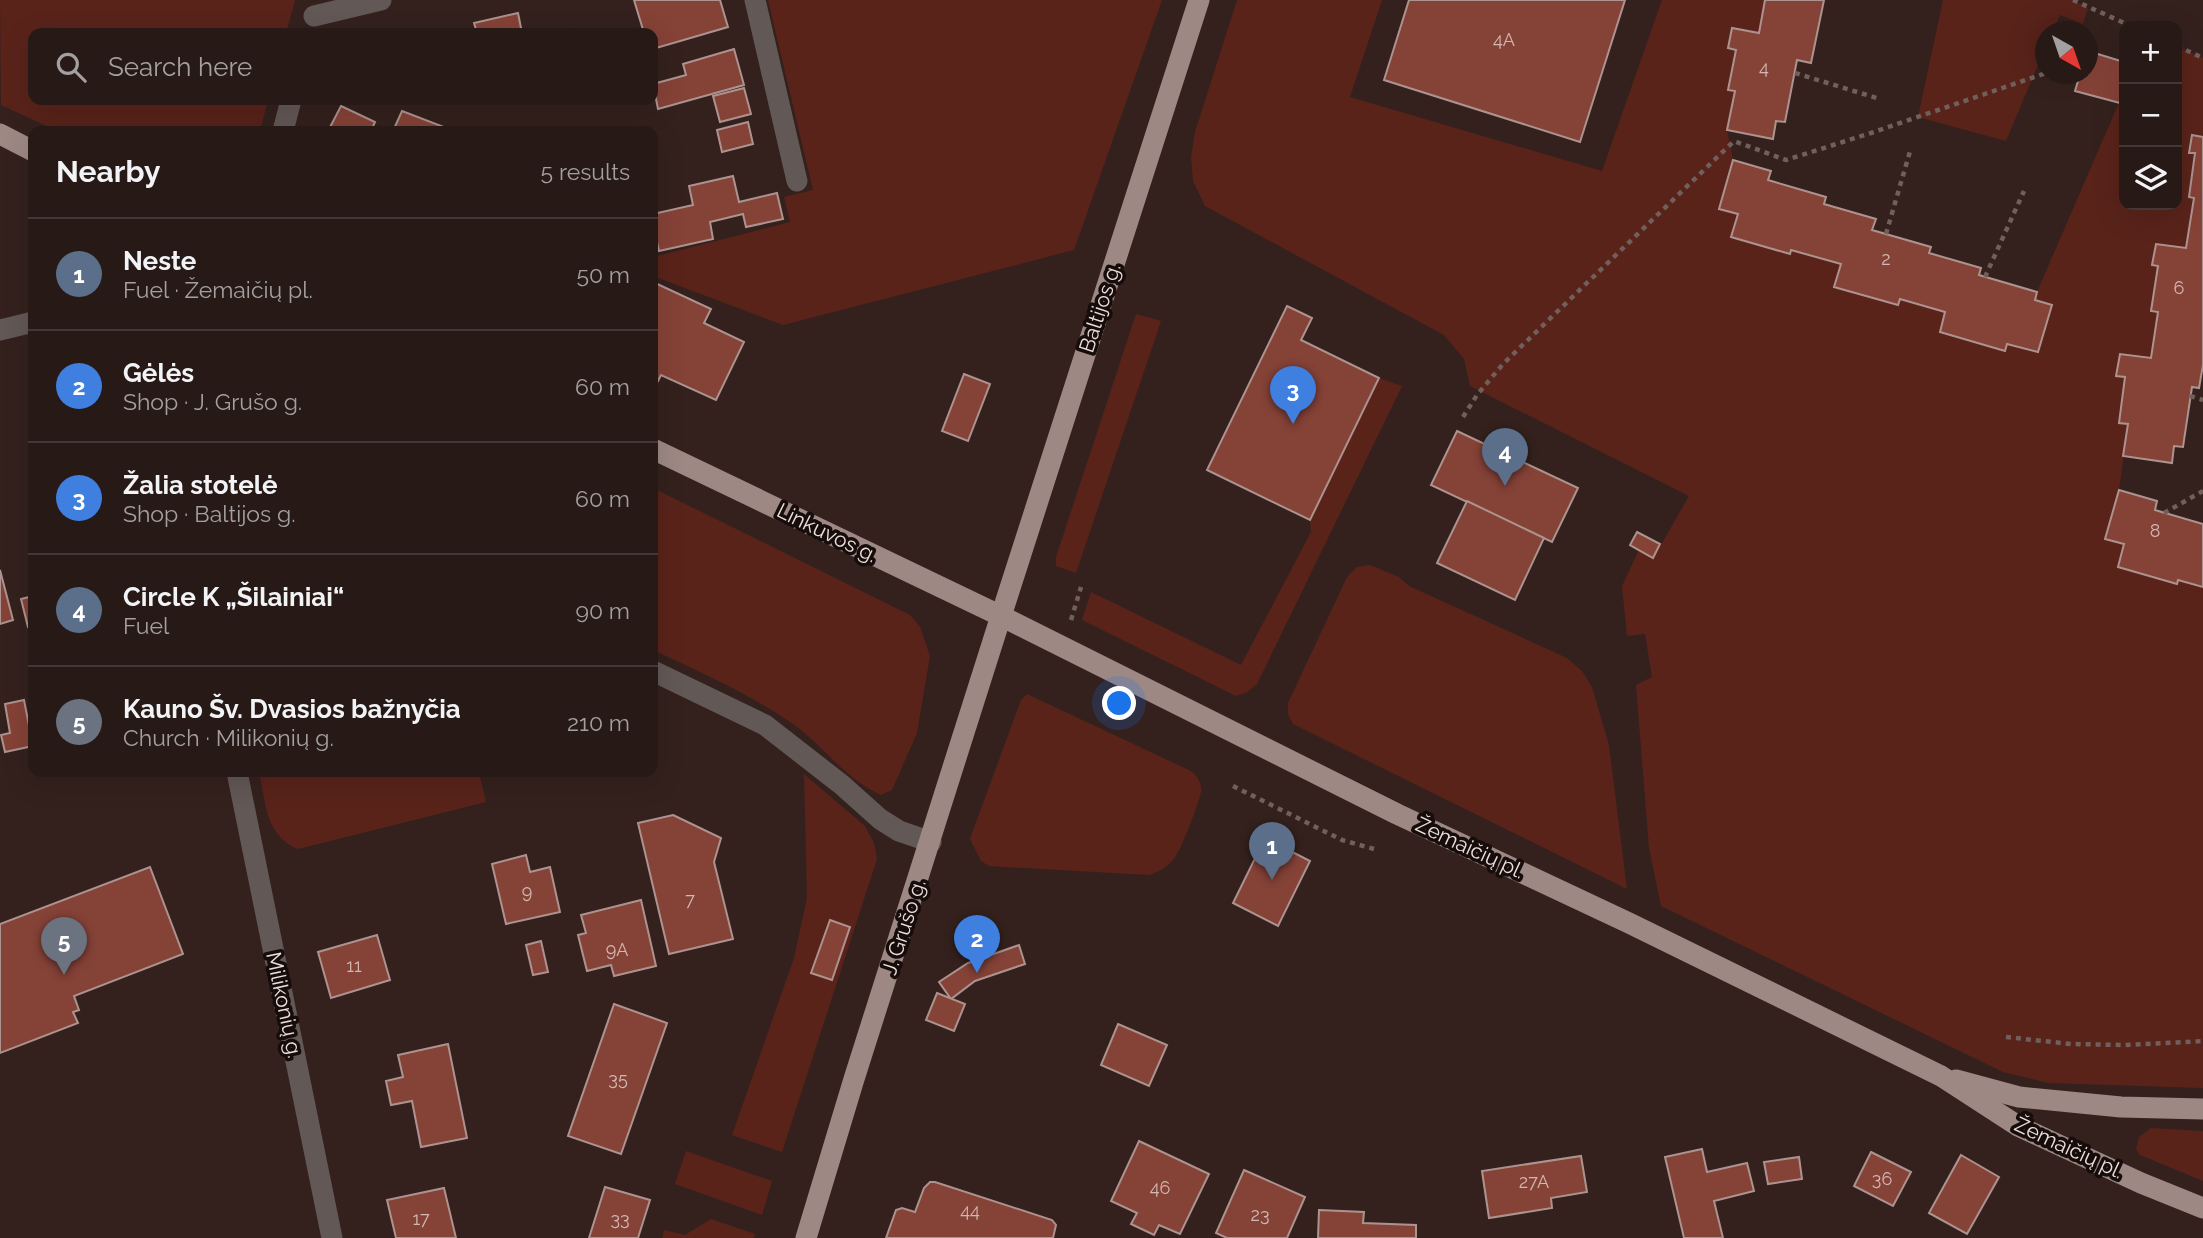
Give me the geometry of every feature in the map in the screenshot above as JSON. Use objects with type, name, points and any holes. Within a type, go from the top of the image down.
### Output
[{"type":"main road","name":"Baltijos g.","points":[[1001,615],[1199,0]]},
{"type":"main road","points":[[0,134],[28,148]]},
{"type":"main road","name":"Linkuvos g.","points":[[658,451],[1001,615]]},
{"type":"main road","name":"J. Grušo g.","points":[[806,1238],[1001,615]]},
{"type":"main road","name":"Žemaičių pl.","points":[[1001,615],[1397,814],[1629,923],[1941,1076],[2018,1126],[2203,1208]]},
{"type":"main road","name":"Žemaičių pl.","points":[[1941,1076],[2019,1097],[2121,1107],[2203,1109]]},
{"type":"street","points":[[314,17],[381,0]]},
{"type":"street","points":[[755,0],[797,181]]},
{"type":"street","points":[[284,126],[290,105]]},
{"type":"street","points":[[0,330],[28,323]]},
{"type":"street","points":[[658,673],[765,725],[842,785],[880,819],[899,831],[931,842]]},
{"type":"street","name":"Milikonių g.","points":[[238,777],[332,1238]]},
{"type":"path","points":[[2073,0],[2120,21]]},
{"type":"path","points":[[2182,48],[2203,58]]},
{"type":"path","points":[[1795,73],[1881,99]]},
{"type":"path","points":[[1463,417],[1503,364],[1734,141],[1786,160],[2035,77]]},
{"type":"path","points":[[1886,234],[1911,148]]},
{"type":"path","points":[[1984,277],[2024,191]]},
{"type":"path","points":[[2190,396],[2203,400]]},
{"type":"path","points":[[2164,513],[2203,491]]},
{"type":"path","points":[[1233,786],[1342,840],[1374,849]]},
{"type":"path","points":[[2007,1037],[2071,1044],[2125,1045],[2203,1041]]},
{"type":"shaded area","points":[[0,0],[295,0],[287,28],[28,28],[28,105],[267,105],[261,126],[46,126],[1,105]]},
{"type":"shaded area","points":[[768,0],[1162,0],[1074,250],[783,325],[658,278],[658,256],[790,222],[784,197],[813,190]]},
{"type":"shaded area","points":[[1237,0],[1382,0],[1350,97],[1602,171],[1662,0],[1765,0],[1759,33],[1732,28],[1728,48],[1736,50],[1728,89],[1735,91],[1727,130],[1733,160],[1719,208],[1738,214],[1732,237],[1789,254],[1791,250],[1841,264],[1834,286],[1898,305],[1900,299],[1945,312],[1940,332],[2005,350],[2007,344],[2038,352],[2052,305],[2035,300],[2037,292],[2119,103],[2119,210],[2182,210],[2182,48],[2203,58],[2203,137],[2192,136],[2189,153],[2195,153],[2189,196],[2194,198],[2186,248],[2156,245],[2153,265],[2158,266],[2158,312],[2151,358],[2120,354],[2117,376],[2125,377],[2119,422],[2128,424],[2119,490],[2124,544],[2118,567],[2176,584],[2178,580],[2203,587],[2203,1088],[2048,1083],[2003,1072],[1661,906],[1649,848],[1636,685],[1652,677],[1645,634],[1627,636],[1622,586],[1639,550],[1654,557],[1689,496],[1470,386],[1464,359],[1444,335],[1205,206],[1193,181],[1191,157],[1195,132]]},
{"type":"shaded area","points":[[1943,0],[2073,0],[2088,8],[2084,21],[2060,15],[2057,21],[2035,21],[2035,72],[2006,141],[1918,117]]},
{"type":"shaded area","points":[[1136,314],[1161,321],[1076,573],[1056,566],[1056,557]]},
{"type":"shaded area","points":[[1379,378],[1402,386],[1257,684],[1236,696],[1082,620],[1091,592],[1241,665],[1311,532],[1310,520]]},
{"type":"shaded area","points":[[658,490],[910,615],[920,627],[930,656],[917,733],[892,790],[881,795],[847,773],[797,727],[727,685],[658,652]]},
{"type":"shaded area","points":[[1370,565],[1399,577],[1409,586],[1567,658],[1582,671],[1592,687],[1609,745],[1627,889],[1293,724],[1288,714],[1288,703],[1347,577],[1357,567]]},
{"type":"shaded area","points":[[1027,694],[1193,772],[1201,786],[1201,792],[1180,847],[1168,865],[1149,875],[989,866],[981,861],[970,839],[1021,700]]},
{"type":"shaded area","points":[[804,774],[865,826],[874,843],[877,859],[782,1152],[732,1135],[794,958],[807,898]]},
{"type":"shaded area","points":[[260,777],[480,777],[486,802],[298,849],[279,836],[266,807]]},
{"type":"shaded area","points":[[2151,1128],[2203,1131],[2203,1181],[2140,1155],[2136,1149],[2139,1137]]},
{"type":"shaded area","points":[[686,1151],[772,1181],[762,1215],[675,1184]]},
{"type":"shaded area","points":[[711,1219],[755,1234],[754,1238],[662,1238],[664,1230],[685,1235]]},
{"type":"building","points":[[634,0],[720,0],[728,27],[658,48],[658,28],[642,28]]},
{"type":"building","points":[[1409,0],[1625,0],[1580,142],[1384,80]]},
{"type":"building","points":[[1765,0],[1824,0],[1811,63],[1797,60],[1785,122],[1776,121],[1773,139],[1727,130],[1735,91],[1728,90],[1736,50],[1728,48],[1732,28],[1759,33]]},
{"type":"building","points":[[518,13],[521,28],[476,28],[474,23]]},
{"type":"building","points":[[734,49],[744,85],[658,109],[658,83],[686,75],[683,64]]},
{"type":"building","points":[[2098,54],[2119,60],[2119,103],[2075,91],[2077,84],[2098,84]]},
{"type":"building","points":[[744,88],[751,114],[720,122],[713,96]]},
{"type":"building","points":[[341,106],[375,122],[373,126],[331,126]]},
{"type":"building","points":[[402,111],[441,126],[395,126]]},
{"type":"building","points":[[748,122],[753,144],[722,152],[717,130]]},
{"type":"building","points":[[2192,135],[2203,137],[2203,365],[2199,388],[2192,387],[2183,447],[2174,446],[2172,463],[2123,456],[2128,424],[2119,423],[2125,377],[2116,376],[2120,354],[2151,358],[2158,312],[2151,311],[2158,266],[2152,265],[2156,244],[2186,248],[2194,198],[2189,197],[2195,153],[2189,153]]},
{"type":"building","points":[[1733,160],[1771,171],[1768,180],[1826,197],[1824,204],[1876,219],[1872,230],[1931,247],[1929,253],[1981,268],[1979,275],[2037,292],[2035,300],[2052,305],[2038,352],[2007,344],[2005,351],[1940,332],[1945,312],[1900,299],[1898,305],[1834,287],[1841,264],[1791,250],[1790,254],[1731,237],[1738,214],[1719,209]]},
{"type":"building","points":[[733,176],[739,202],[777,193],[783,219],[746,227],[743,214],[710,222],[713,239],[659,251],[658,213],[693,205],[689,186]]},
{"type":"building","points":[[658,284],[711,309],[704,323],[744,342],[716,400],[661,375],[658,381]]},
{"type":"building","points":[[1287,306],[1312,318],[1301,340],[1379,378],[1310,520],[1207,470]]},
{"type":"building","points":[[964,374],[990,384],[968,441],[942,431]]},
{"type":"building","points":[[1457,431],[1578,488],[1552,542],[1431,485]]},
{"type":"building","points":[[2119,490],[2157,501],[2155,510],[2203,524],[2203,587],[2178,580],[2177,584],[2118,567],[2124,544],[2105,539]]},
{"type":"building","points":[[1467,501],[1544,538],[1515,600],[1437,563]]},
{"type":"building","points":[[1637,532],[1660,544],[1653,558],[1630,545]]},
{"type":"building","points":[[0,570],[13,620],[0,624]]},
{"type":"building","points":[[28,597],[28,627],[21,599]]},
{"type":"building","points":[[24,700],[28,720],[28,747],[5,752],[1,735],[10,733],[5,704]]},
{"type":"building","points":[[673,815],[721,838],[714,862],[733,939],[669,954],[638,823]]},
{"type":"building","points":[[1265,838],[1310,861],[1278,926],[1233,903]]},
{"type":"building","points":[[526,855],[530,872],[550,867],[560,912],[506,924],[492,864]]},
{"type":"building","points":[[150,867],[183,954],[74,996],[79,1010],[73,1012],[78,1023],[0,1053],[0,924]]},
{"type":"building","points":[[641,900],[656,966],[614,976],[611,965],[587,971],[578,935],[586,933],[581,915]]},
{"type":"building","points":[[830,920],[850,927],[832,980],[811,973]]},
{"type":"building","points":[[377,935],[390,980],[331,998],[318,952]]},
{"type":"building","points":[[541,941],[548,972],[533,975],[526,945]]},
{"type":"building","points":[[1019,945],[1025,964],[975,981],[951,999],[939,982],[968,963]]},
{"type":"building","points":[[937,993],[965,1004],[954,1031],[926,1020]]},
{"type":"building","points":[[614,1004],[667,1023],[621,1154],[568,1136]]},
{"type":"building","points":[[1118,1024],[1167,1045],[1149,1086],[1101,1065]]},
{"type":"building","points":[[448,1044],[467,1138],[421,1147],[412,1101],[391,1105],[386,1081],[403,1077],[398,1055]]},
{"type":"building","points":[[1139,1141],[1209,1174],[1180,1234],[1159,1225],[1154,1235],[1131,1224],[1137,1213],[1111,1201]]},
{"type":"building","points":[[1702,1149],[1707,1172],[1747,1163],[1754,1191],[1714,1201],[1723,1238],[1684,1238],[1665,1157]]},
{"type":"building","points":[[1871,1152],[1911,1172],[1893,1206],[1854,1186]]},
{"type":"building","points":[[1961,1155],[1999,1177],[1967,1234],[1929,1213]]},
{"type":"building","points":[[1581,1156],[1587,1192],[1551,1198],[1552,1208],[1489,1218],[1482,1171]]},
{"type":"building","points":[[1799,1157],[1802,1179],[1768,1184],[1764,1162]]},
{"type":"building","points":[[1244,1170],[1305,1197],[1287,1238],[1227,1238],[1216,1233]]},
{"type":"building","points":[[930,1182],[1052,1220],[1056,1225],[1053,1238],[886,1238],[896,1210],[902,1208],[915,1212],[924,1188]]},
{"type":"building","points":[[605,1187],[650,1200],[638,1238],[589,1238]]},
{"type":"building","points":[[444,1188],[456,1238],[396,1238],[387,1200]]},
{"type":"building","points":[[1319,1210],[1364,1212],[1363,1223],[1416,1225],[1416,1238],[1318,1238]]},
{"type":"place","name":"Žalia stotelė","points":[[1293,424]]},
{"type":"place","name":"Circle K „Šilainiai“","points":[[1505,486]]},
{"type":"place","name":"Neste","points":[[1272,880]]},
{"type":"place","name":"Gėlės","points":[[977,973]]},
{"type":"place","name":"Kauno Šv. Dvasios bažnyčia","points":[[64,975]]}]
